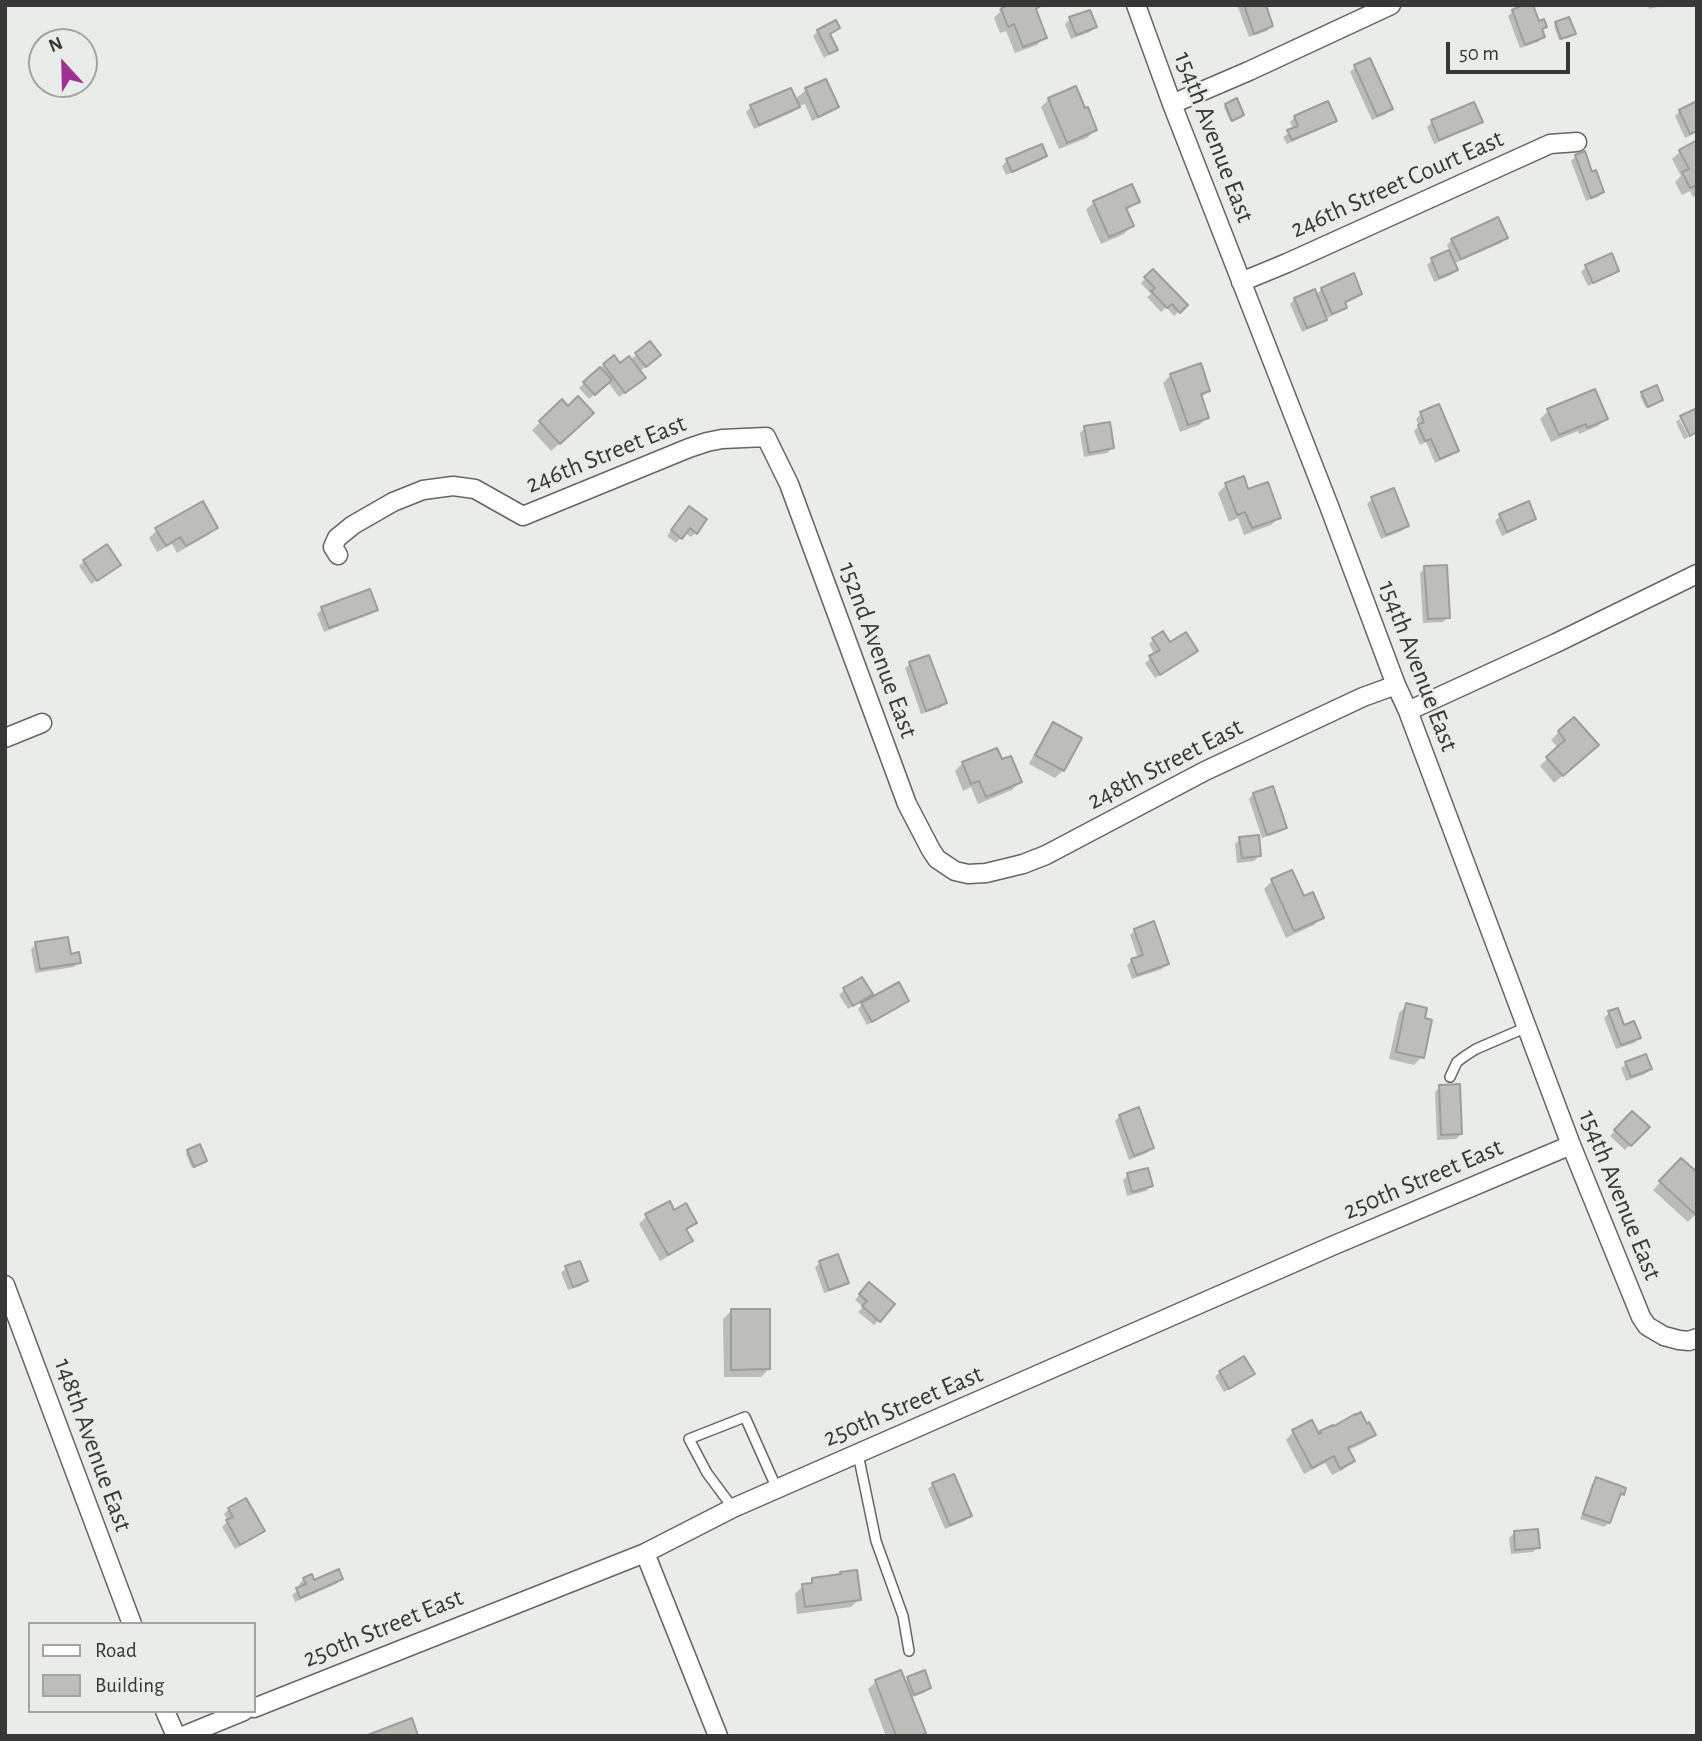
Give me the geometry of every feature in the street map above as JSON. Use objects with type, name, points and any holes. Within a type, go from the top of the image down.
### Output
[{"type":"street","name":"154th Avenue East","points":[[1136,5],[1408,711],[1571,1145],[1641,1317],[1647,1326],[1664,1336],[1689,1341],[1697,1338]]},
{"type":"street","points":[[1172,104],[1391,5]]},
{"type":"street","name":"246th Street Court East","points":[[1241,282],[1550,144],[1577,142]]},
{"type":"street","name":"246th Street East","points":[[338,555],[333,547],[337,538],[393,502],[423,489],[453,486],[475,489],[523,516],[689,447],[722,439],[766,437]]},
{"type":"street","name":"152nd Avenue East","points":[[766,437],[789,484],[907,804],[931,850],[940,861],[955,871]]},
{"type":"street","points":[[1408,711],[1697,574]]},
{"type":"street","name":"248th Street East","points":[[955,871],[968,874],[986,873],[1024,864],[1046,855],[1205,771],[1363,697],[1396,685]]},
{"type":"street","points":[[5,738],[42,723]]},
{"type":"street","name":"250th Street East","points":[[256,1706],[645,1553],[733,1508],[1332,1246],[1571,1145]]},
{"type":"street","name":"148th Avenue East","points":[[5,1285],[131,1622]]},
{"type":"street","points":[[645,1553],[718,1736]]},
{"type":"street","points":[[166,1713],[176,1736]]},
{"type":"street","points":[[183,1736],[239,1713]]},
{"type":"lane","points":[[1450,1077],[1457,1062],[1465,1056],[1527,1027]]},
{"type":"lane","points":[[733,1508],[707,1473],[689,1439],[745,1417],[777,1489]]},
{"type":"lane","points":[[858,1454],[876,1541],[902,1616],[909,1651]]},
{"type":"building","points":[[1008,5],[1042,5],[1036,9],[1047,38],[1023,47],[1014,24],[1008,27],[1001,9]]},
{"type":"building","points":[[1244,5],[1266,5],[1273,26],[1254,34]]},
{"type":"building","points":[[1523,5],[1533,5],[1539,21],[1544,19],[1547,27],[1542,29],[1545,37],[1525,45],[1512,10]]},
{"type":"building","points":[[1090,10],[1097,27],[1076,35],[1069,17]]},
{"type":"building","points":[[1569,17],[1576,34],[1561,39],[1555,22]]},
{"type":"building","points":[[836,20],[840,28],[830,34],[838,50],[829,54],[817,30]]},
{"type":"building","points":[[1370,58],[1393,109],[1377,116],[1354,65]]},
{"type":"building","points":[[826,79],[839,107],[818,117],[805,88]]},
{"type":"building","points":[[1076,86],[1097,130],[1067,143],[1048,98]]},
{"type":"building","points":[[791,88],[800,107],[759,125],[750,105]]},
{"type":"building","points":[[1237,98],[1244,115],[1232,121],[1225,104]]},
{"type":"building","points":[[1328,101],[1337,121],[1292,140],[1287,130],[1298,126],[1294,116]]},
{"type":"building","points":[[1697,101],[1697,131],[1690,134],[1679,110]]},
{"type":"building","points":[[1474,102],[1483,122],[1439,140],[1431,120]]},
{"type":"building","points":[[1697,140],[1697,185],[1690,188],[1682,172],[1689,169],[1679,150]]},
{"type":"building","points":[[1042,144],[1047,156],[1012,172],[1006,159]]},
{"type":"building","points":[[1585,151],[1592,172],[1596,170],[1604,192],[1591,198],[1575,155]]},
{"type":"building","points":[[1132,184],[1140,202],[1126,208],[1134,226],[1109,237],[1093,201]]},
{"type":"building","points":[[1498,217],[1508,238],[1461,259],[1451,239]]},
{"type":"building","points":[[1449,250],[1458,270],[1439,278],[1431,258]]},
{"type":"building","points":[[1612,253],[1619,271],[1593,283],[1585,265]]},
{"type":"building","points":[[1153,269],[1188,305],[1180,313],[1172,304],[1167,308],[1151,291],[1155,288],[1144,277]]},
{"type":"building","points":[[1354,273],[1362,294],[1345,302],[1347,308],[1332,314],[1321,288]]},
{"type":"building","points":[[1315,289],[1327,320],[1307,328],[1294,298]]},
{"type":"building","points":[[650,341],[661,355],[646,367],[635,353]]},
{"type":"building","points":[[614,355],[620,363],[629,356],[646,378],[625,393],[603,364]]},
{"type":"building","points":[[1201,363],[1210,391],[1201,394],[1209,418],[1188,425],[1170,374]]},
{"type":"building","points":[[600,367],[612,380],[595,395],[583,382]]},
{"type":"building","points":[[1657,385],[1663,400],[1648,407],[1641,392]]},
{"type":"building","points":[[1595,389],[1608,419],[1559,435],[1547,409]]},
{"type":"building","points":[[578,396],[594,413],[560,444],[539,421],[562,399],[568,406]]},
{"type":"building","points":[[1439,404],[1459,451],[1440,459],[1431,439],[1425,441],[1418,425],[1424,422],[1420,412]]},
{"type":"building","points":[[1697,408],[1697,432],[1690,436],[1680,416]]},
{"type":"building","points":[[1110,422],[1114,448],[1089,453],[1084,426]]},
{"type":"building","points":[[1244,476],[1248,489],[1268,482],[1281,518],[1252,528],[1245,512],[1237,515],[1225,483]]},
{"type":"building","points":[[1394,488],[1409,526],[1386,535],[1371,497]]},
{"type":"building","points":[[203,501],[218,528],[186,546],[180,537],[166,546],[155,528]]},
{"type":"building","points":[[1529,501],[1536,519],[1507,532],[1499,514]]},
{"type":"building","points":[[689,506],[707,519],[697,534],[690,528],[682,539],[671,530]]},
{"type":"building","points":[[107,544],[121,565],[97,581],[83,560]]},
{"type":"building","points":[[1447,565],[1450,618],[1428,619],[1424,566]]},
{"type":"building","points":[[370,589],[378,610],[329,628],[321,607]]},
{"type":"building","points":[[1163,631],[1170,642],[1186,632],[1198,651],[1160,675],[1149,656],[1160,650],[1152,638]]},
{"type":"building","points":[[929,655],[947,703],[926,711],[909,662]]},
{"type":"building","points":[[1574,717],[1599,745],[1563,776],[1546,757],[1565,740],[1558,731]]},
{"type":"building","points":[[1053,722],[1082,738],[1064,771],[1035,755]]},
{"type":"building","points":[[997,748],[1002,759],[1011,756],[1022,782],[986,797],[979,781],[971,784],[962,762]]},
{"type":"building","points":[[1273,786],[1287,828],[1267,835],[1253,793]]},
{"type":"building","points":[[1259,835],[1261,856],[1242,858],[1239,837]]},
{"type":"building","points":[[1292,870],[1304,896],[1313,892],[1324,918],[1294,931],[1271,879]]},
{"type":"building","points":[[1154,921],[1169,964],[1137,975],[1131,959],[1143,955],[1134,929]]},
{"type":"building","points":[[68,937],[71,954],[79,952],[81,963],[40,969],[35,942]]},
{"type":"building","points":[[862,977],[873,994],[853,1006],[843,988]]},
{"type":"building","points":[[899,982],[909,1001],[872,1022],[861,1003]]},
{"type":"building","points":[[1406,1003],[1427,1008],[1425,1018],[1432,1020],[1424,1058],[1396,1052]]},
{"type":"building","points":[[1618,1008],[1624,1025],[1634,1021],[1641,1038],[1621,1045],[1608,1011]]},
{"type":"building","points":[[1646,1054],[1652,1069],[1631,1077],[1625,1062]]},
{"type":"building","points":[[1460,1084],[1462,1134],[1441,1135],[1439,1085]]},
{"type":"building","points":[[1139,1107],[1154,1148],[1134,1156],[1119,1115]]},
{"type":"building","points":[[1632,1111],[1650,1127],[1631,1146],[1614,1130]]},
{"type":"building","points":[[200,1144],[207,1161],[194,1167],[187,1150]]},
{"type":"building","points":[[1681,1158],[1697,1172],[1697,1216],[1659,1181]]},
{"type":"building","points":[[1148,1168],[1153,1186],[1132,1192],[1127,1173]]},
{"type":"building","points":[[670,1201],[674,1210],[686,1203],[697,1223],[686,1229],[693,1241],[668,1255],[645,1214]]},
{"type":"building","points":[[838,1254],[849,1283],[829,1290],[819,1261]]},
{"type":"building","points":[[580,1261],[588,1281],[573,1287],[565,1266]]},
{"type":"building","points":[[869,1282],[895,1304],[880,1322],[862,1306],[867,1301],[859,1294]]},
{"type":"building","points":[[731,1309],[770,1309],[770,1369],[731,1370]]},
{"type":"building","points":[[1244,1356],[1255,1374],[1229,1389],[1219,1371]]},
{"type":"building","points":[[1361,1412],[1376,1435],[1348,1448],[1355,1461],[1340,1469],[1334,1456],[1312,1468],[1292,1430],[1312,1420],[1319,1434],[1320,1431]]},
{"type":"building","points":[[954,1474],[972,1516],[950,1525],[932,1483]]},
{"type":"building","points":[[1596,1477],[1626,1488],[1624,1495],[1621,1493],[1610,1523],[1583,1514]]},
{"type":"building","points":[[246,1498],[265,1531],[240,1545],[226,1520],[233,1517],[228,1508]]},
{"type":"building","points":[[1538,1529],[1540,1548],[1515,1550],[1514,1531]]},
{"type":"building","points":[[339,1569],[343,1579],[300,1598],[296,1588],[306,1584],[303,1578],[312,1574],[314,1580]]},
{"type":"building","points":[[857,1570],[861,1600],[805,1607],[802,1584],[812,1583],[812,1578]]},
{"type":"building","points":[[901,1670],[926,1733],[919,1736],[896,1736],[875,1680]]},
{"type":"building","points":[[925,1670],[931,1688],[914,1695],[907,1677]]},
{"type":"building","points":[[412,1718],[418,1736],[365,1736]]}]
